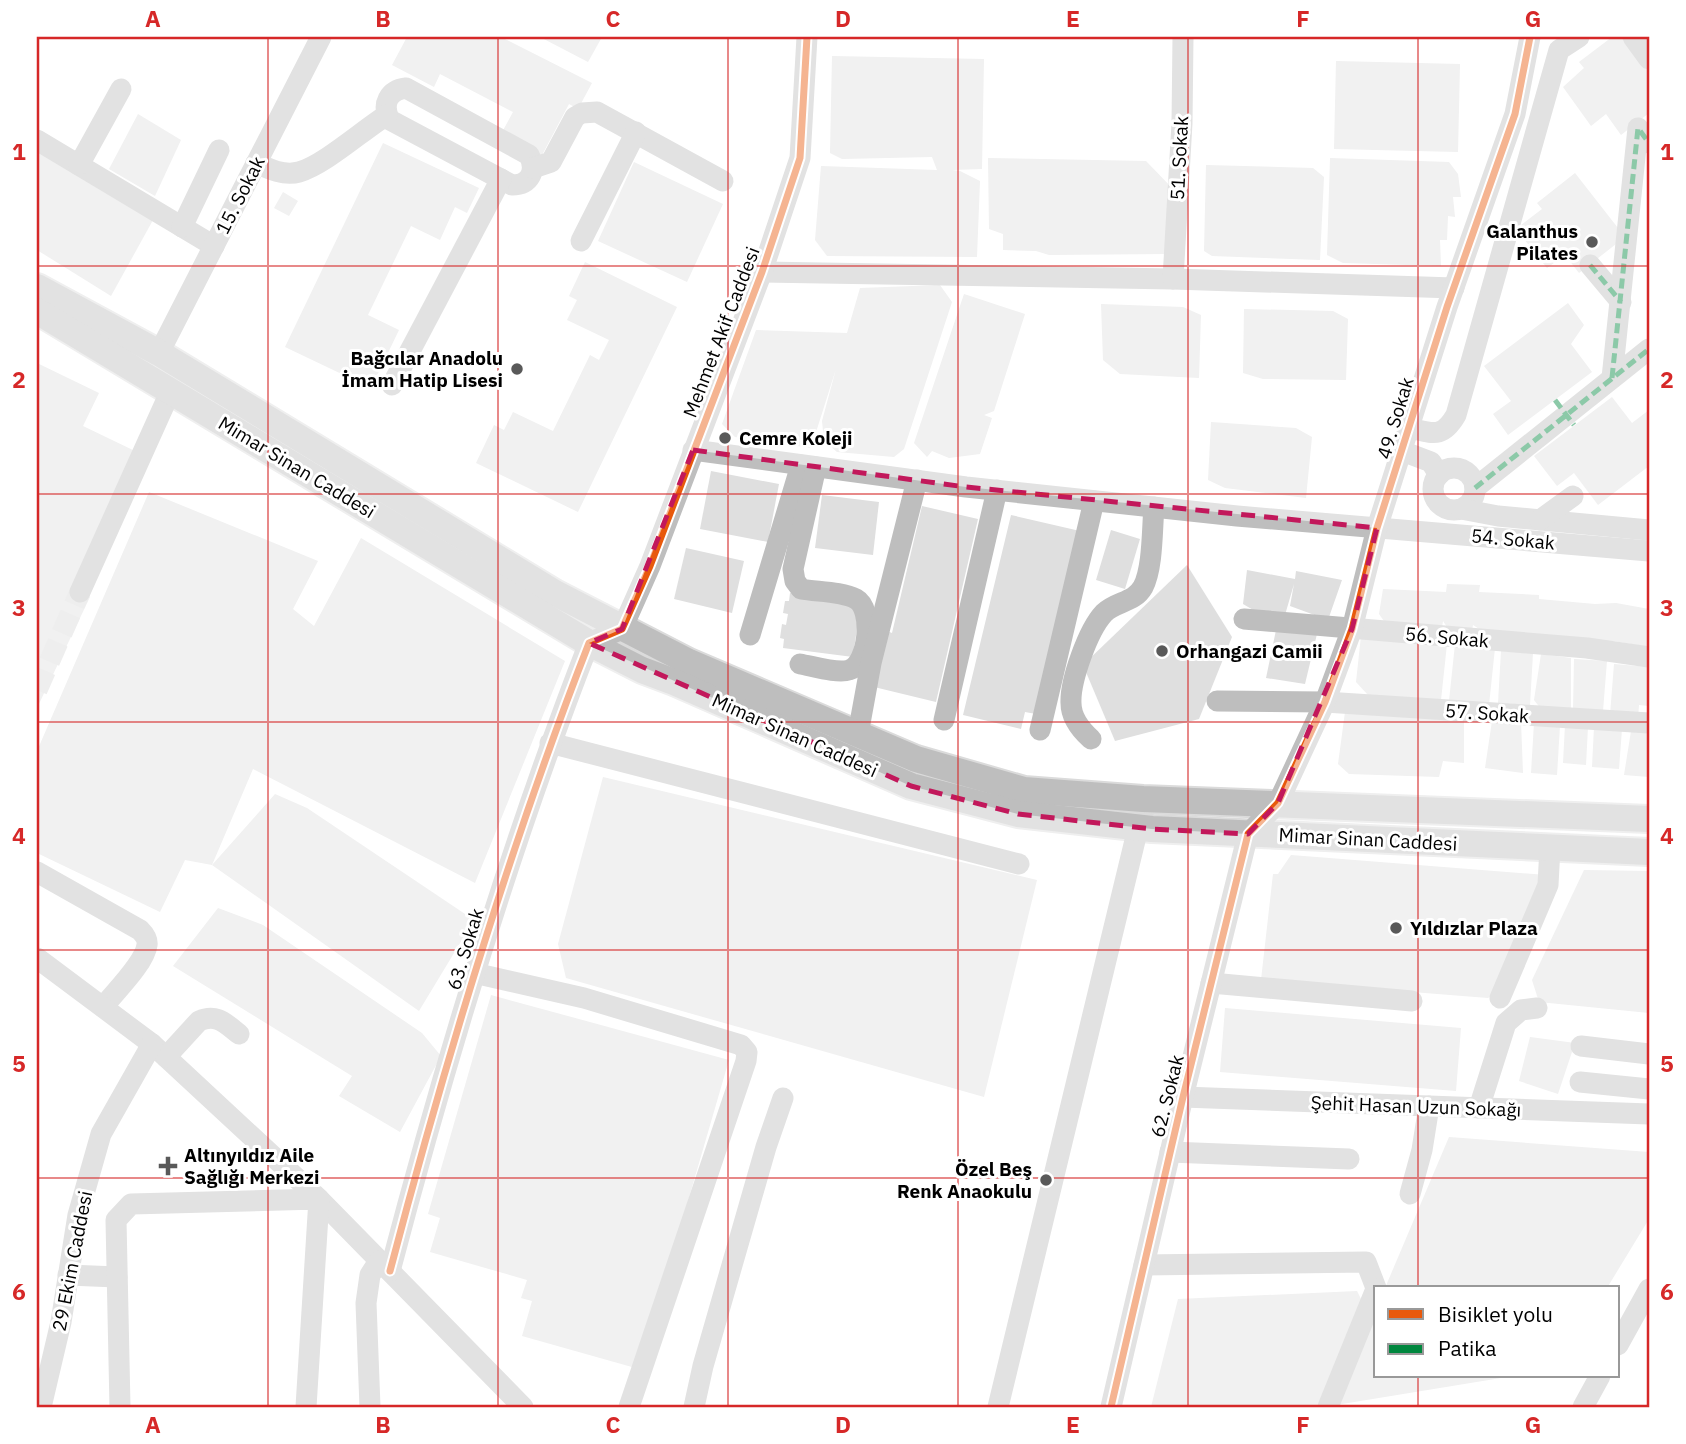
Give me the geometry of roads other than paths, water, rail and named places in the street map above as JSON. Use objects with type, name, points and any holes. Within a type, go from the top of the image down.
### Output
[{"type":"main road","name":"Mimar Sinan Caddesi","points":[[37,287],[159,354],[555,593],[622,629],[689,662],[916,759],[1024,790],[1143,799],[1649,819]]},
{"type":"main road","name":"Mimar Sinan Caddesi","points":[[37,311],[589,643],[642,670],[911,786],[1018,814],[1139,828],[1649,852]]},
{"type":"street","name":"15. Sokak","points":[[159,354],[320,37]]},
{"type":"street","name":"Mehmet Akif Caddesi","points":[[622,629],[650,566],[762,272],[800,158],[807,37]]},
{"type":"street","name":"51. Sokak","points":[[1173,279],[1182,123],[1183,37]]},
{"type":"street","name":"49. Sokak","points":[[1278,803],[1325,702],[1352,629],[1377,528],[1454,288],[1515,114],[1530,37]]},
{"type":"street","points":[[1409,428],[1437,434],[1448,429],[1456,415],[1559,50],[1579,37]]},
{"type":"street","points":[[1633,37],[1649,59]]},
{"type":"street","points":[[406,88],[529,155],[533,168],[531,175],[523,183],[512,185],[501,180],[390,120],[387,115],[388,98],[392,92],[406,88]]},
{"type":"street","points":[[79,165],[121,89]]},
{"type":"street","points":[[533,168],[551,162],[575,117],[582,113],[597,112],[723,181]]},
{"type":"street","points":[[256,163],[275,171],[298,173],[321,161],[387,115]]},
{"type":"street","points":[[581,241],[636,132]]},
{"type":"street","points":[[1612,378],[1640,132]]},
{"type":"street","points":[[37,140],[214,246]]},
{"type":"street","points":[[182,227],[219,150]]},
{"type":"street","points":[[392,385],[501,180]]},
{"type":"street","points":[[1590,265],[1621,302]]},
{"type":"street","points":[[762,272],[1173,279],[1454,288]]},
{"type":"street","points":[[1461,509],[1471,501],[1475,488],[1565,413],[1649,349]]},
{"type":"street","points":[[80,592],[171,390]]},
{"type":"street","name":"54. Sokak","points":[[693,450],[997,490],[1154,507],[1649,551]]},
{"type":"street","points":[[1402,451],[1430,462],[1439,474]]},
{"type":"street","points":[[750,635],[809,466]]},
{"type":"street","points":[[800,664],[844,671],[856,666],[863,655],[867,616],[862,604],[852,597],[801,589],[795,581],[793,569],[809,466]]},
{"type":"street","points":[[1475,488],[1470,475],[1458,469],[1439,474],[1433,487],[1436,500],[1447,509],[1649,530]]},
{"type":"street","points":[[858,734],[871,663],[917,480]]},
{"type":"street","points":[[944,720],[997,490]]},
{"type":"street","points":[[1540,520],[1573,496]]},
{"type":"street","points":[[1040,730],[1094,500]]},
{"type":"street","points":[[1091,740],[1075,719],[1070,701],[1084,646],[1103,614],[1136,596],[1144,584],[1154,507]]},
{"type":"street","name":"56. Sokak","points":[[1244,619],[1587,648],[1649,657]]},
{"type":"street","points":[[589,643],[622,629]]},
{"type":"street","name":"63. Sokak","points":[[370,1407],[366,1303],[370,1275],[385,1266],[504,876],[550,743],[589,643]]},
{"type":"street","name":"57. Sokak","points":[[1217,701],[1325,702],[1649,723]]},
{"type":"street","points":[[550,743],[1019,864]]},
{"type":"street","points":[[1248,834],[1278,803]]},
{"type":"street","points":[[998,1407],[1139,828]]},
{"type":"street","name":"62. Sokak","points":[[1111,1407],[1248,834]]},
{"type":"street","points":[[1500,998],[1548,885],[1550,847]]},
{"type":"street","points":[[37,872],[140,930],[145,936],[147,946],[142,958],[103,1007]]},
{"type":"street","points":[[37,958],[159,1051],[319,1199],[523,1407]]},
{"type":"street","points":[[474,973],[583,998],[741,1045],[747,1052],[629,1407]]},
{"type":"street","points":[[1211,983],[1412,1001]]},
{"type":"street","points":[[1479,1108],[1506,1023],[1521,1010],[1537,1008]]},
{"type":"street","name":"29 Ekim Caddesi","points":[[41,1407],[61,1322],[78,1215],[101,1134],[159,1051],[199,1021],[221,1020],[239,1034]]},
{"type":"street","points":[[1581,1046],[1649,1054]]},
{"type":"street","points":[[1580,1082],[1649,1089]]},
{"type":"street","name":"Şehit Hasan Uzun Sokağı","points":[[1183,1097],[1649,1114]]},
{"type":"street","points":[[694,1407],[710,1340],[766,1147],[783,1098]]},
{"type":"street","points":[[1410,1194],[1422,1150],[1429,1106]]},
{"type":"street","points":[[1170,1152],[1349,1159]]},
{"type":"street","points":[[120,1407],[116,1220],[131,1204],[319,1199]]},
{"type":"street","points":[[306,1407],[319,1199]]},
{"type":"street","points":[[1144,1265],[1366,1262],[1375,1286]]},
{"type":"street","points":[[68,1275],[117,1277]]},
{"type":"street","points":[[1328,1407],[1374,1293]]},
{"type":"street","points":[[1620,1342],[1647,1296]]},
{"type":"street","points":[[1583,1407],[1599,1378]]},
{"type":"tunnel","points":[[37,690],[80,592]]},
{"type":"place","name":"Galanthus Pilates","points":[[1592,242]]},
{"type":"place","name":"Bağcılar Anadolu İmam Hatip Lisesi","points":[[517,369]]},
{"type":"place","name":"Cemre Koleji","points":[[725,438]]},
{"type":"place","name":"Orhangazi Camii","points":[[1162,651]]},
{"type":"place","name":"Yıldızlar Plaza","points":[[1396,928]]},
{"type":"place","name":"Altınyıldız Aile Sağlığı Merkezi","points":[[168,1166]]},
{"type":"place","name":"Özel Beş Renk Anaokulu","points":[[1046,1180]]}]
